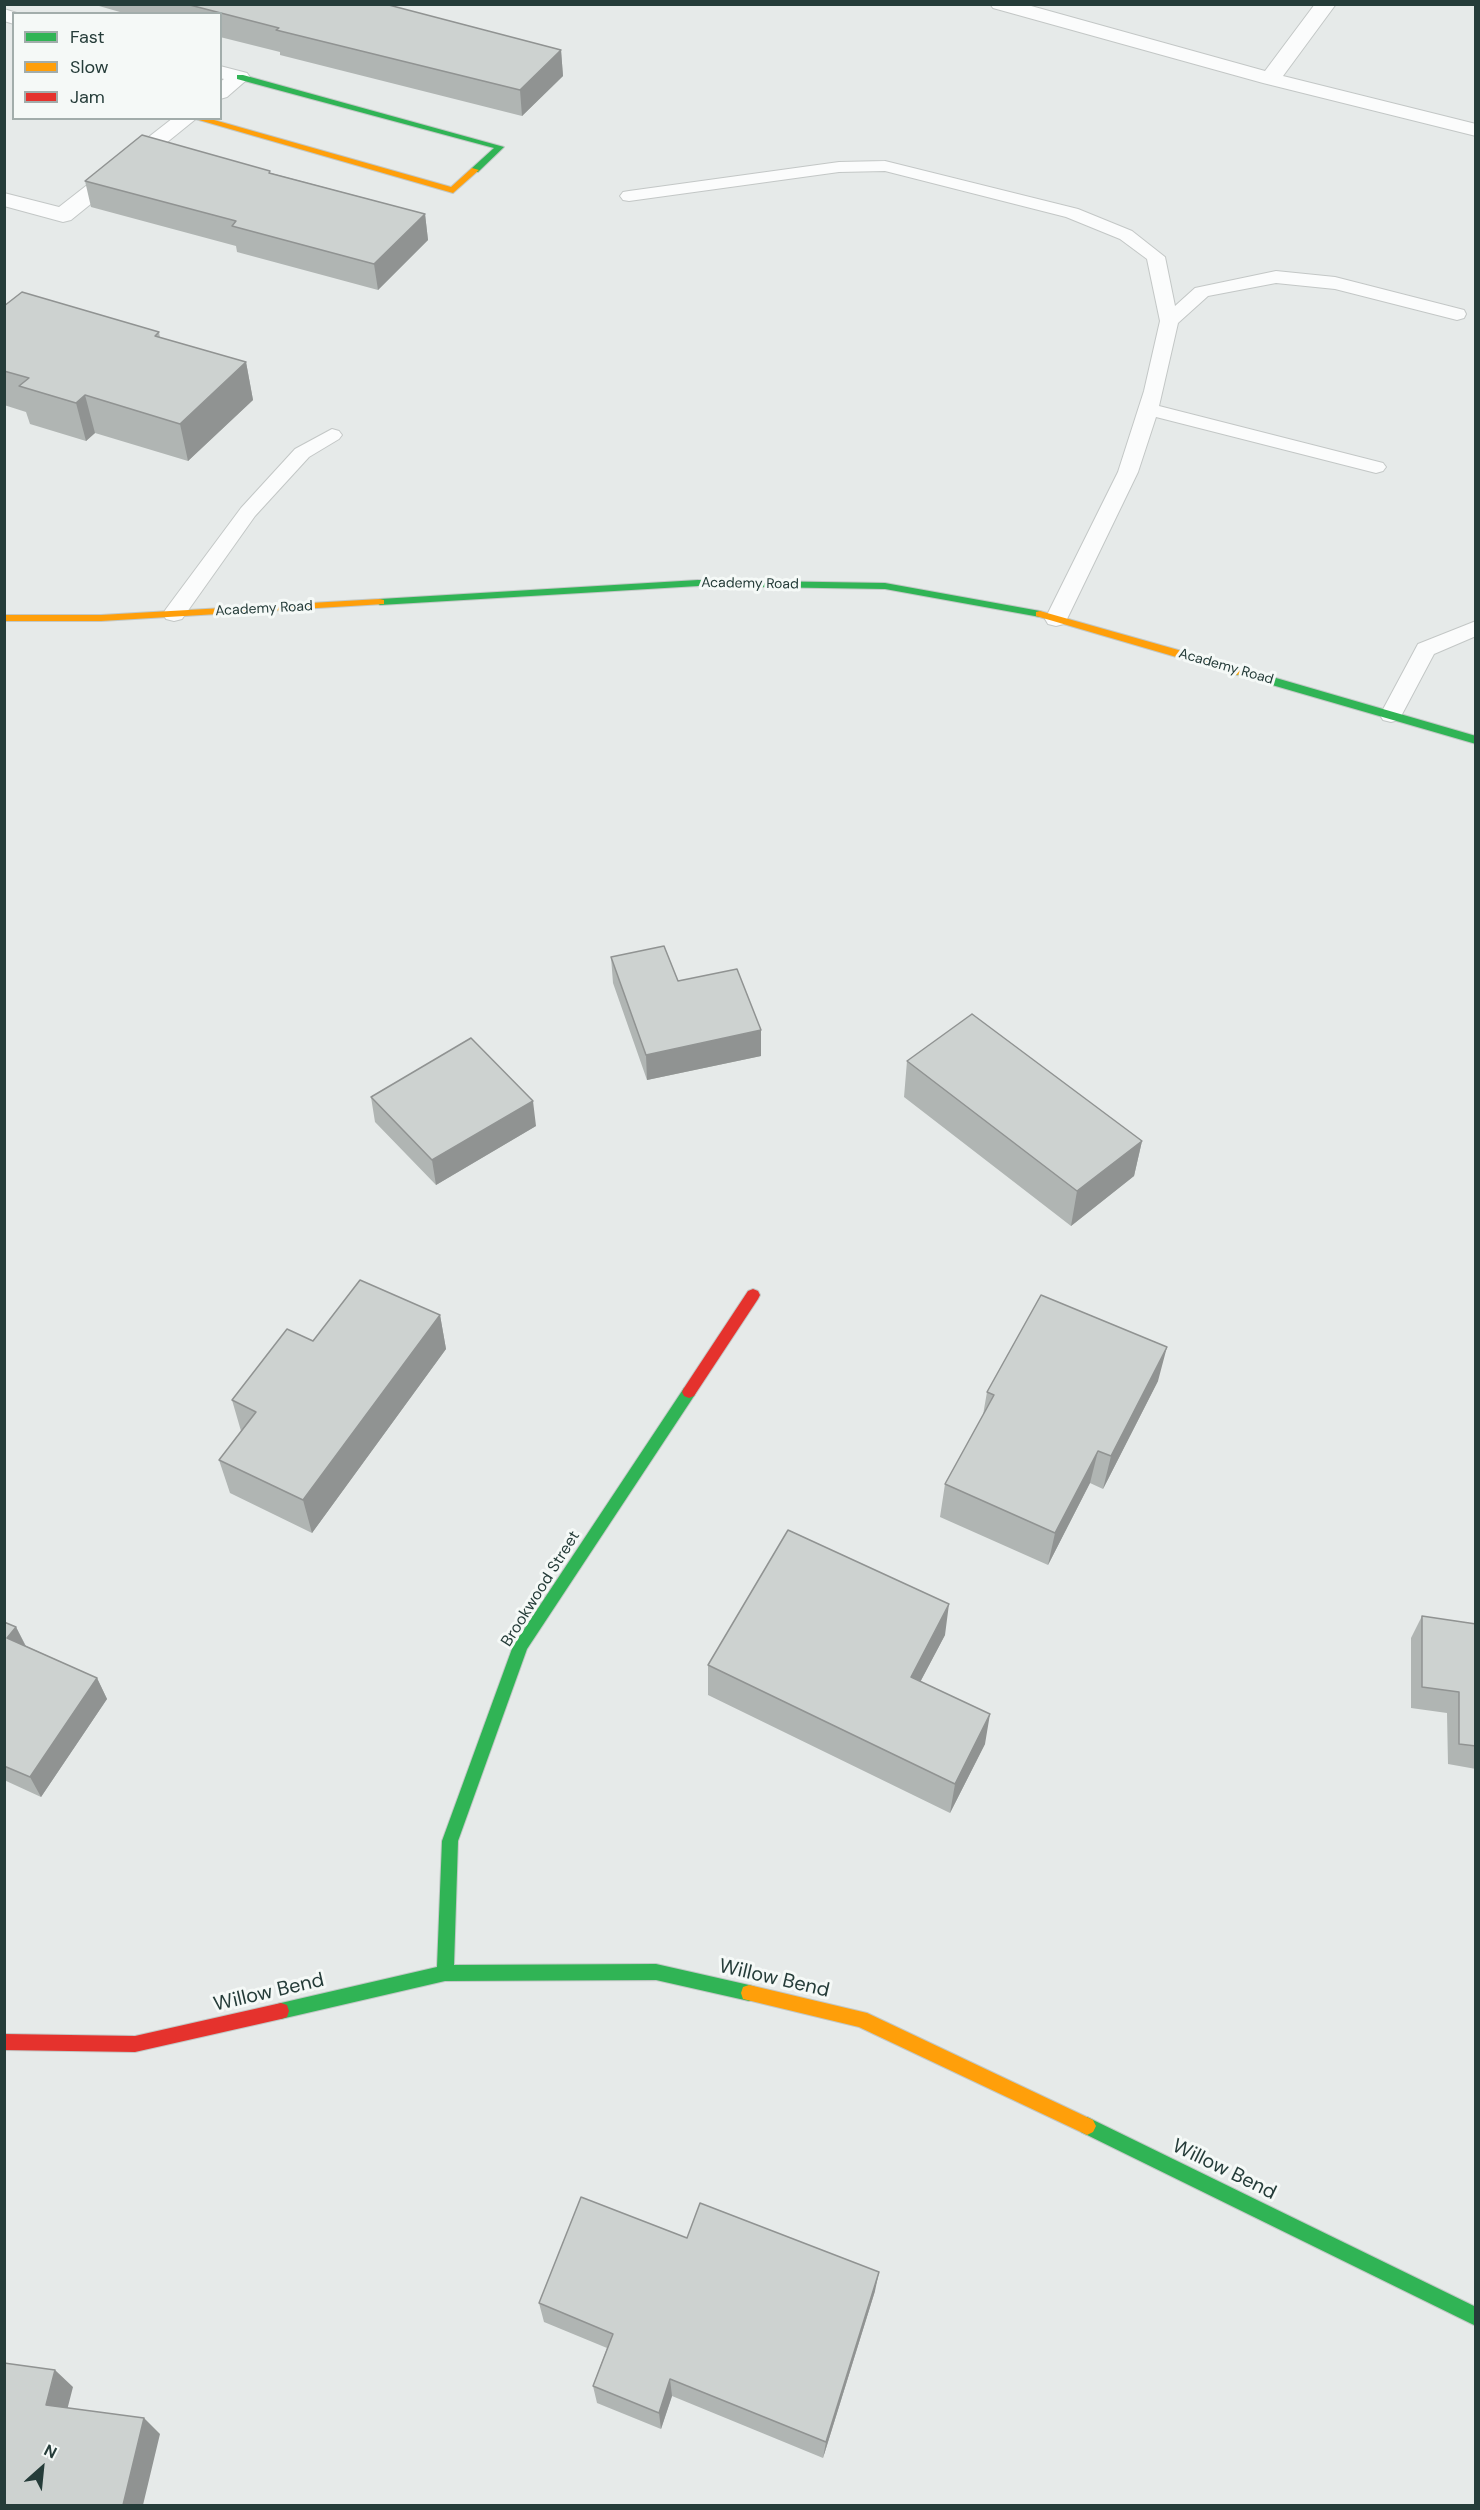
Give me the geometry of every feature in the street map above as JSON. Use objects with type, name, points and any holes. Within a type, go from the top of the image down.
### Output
[{"type":"street","points":[[1000,4],[1270,79],[1476,130]]},
{"type":"street","points":[[1270,79],[1326,4]]},
{"type":"street","points":[[203,120],[453,190],[500,147],[230,75],[222,89]]},
{"type":"street","points":[[4,199],[63,215],[184,120]]},
{"type":"street","name":"Academy Road","points":[[4,618],[101,618],[698,583],[885,586],[1026,610],[1476,740]]},
{"type":"street","name":"Brookwood Street","points":[[445,1973],[450,1841],[521,1646],[753,1295]]},
{"type":"street","name":"Willow Bend","points":[[4,2042],[135,2044],[445,1973],[656,1972],[861,2019],[1191,2175],[1476,2317]]},
{"type":"lane","points":[[629,196],[839,167],[885,166],[1072,213],[1126,235],[1156,257],[1168,321],[1148,409],[1128,472],[1056,619]]},
{"type":"lane","points":[[1168,321],[1202,292],[1276,277],[1335,283],[1457,314]]},
{"type":"lane","points":[[1148,409],[1376,467]]},
{"type":"lane","points":[[174,614],[248,512],[302,453],[332,435]]},
{"type":"lane","points":[[1391,716],[1426,649],[1476,628]]},
{"type":"building","points":[[186,4],[385,4],[561,50],[520,90],[276,30],[279,28]]},
{"type":"building","points":[[142,135],[270,171],[269,173],[425,214],[374,264],[232,226],[236,221],[85,181]]},
{"type":"building","points":[[22,292],[159,332],[155,336],[246,362],[180,424],[85,395],[76,403],[19,386],[29,378],[4,371],[4,306]]},
{"type":"building","points":[[664,946],[678,981],[737,969],[761,1030],[646,1055],[611,957]]},
{"type":"building","points":[[972,1014],[1142,1141],[1077,1191],[907,1061]]},
{"type":"building","points":[[471,1038],[533,1101],[432,1160],[371,1097]]},
{"type":"building","points":[[360,1280],[440,1315],[303,1500],[219,1460],[256,1412],[232,1400],[287,1329],[313,1341]]},
{"type":"building","points":[[1041,1295],[1167,1347],[1111,1456],[1098,1451],[1055,1533],[945,1484],[994,1395],[987,1392]]},
{"type":"building","points":[[788,1530],[949,1604],[911,1677],[990,1714],[955,1784],[708,1665]]},
{"type":"building","points":[[1422,1616],[1476,1624],[1476,1746],[1459,1744],[1459,1692],[1422,1687]]},
{"type":"building","points":[[4,1622],[16,1627],[7,1638],[97,1678],[30,1777],[4,1766]]},
{"type":"building","points":[[581,2197],[687,2238],[700,2203],[879,2272],[826,2442],[670,2379],[659,2413],[593,2386],[613,2334],[539,2303]]},
{"type":"building","points":[[4,2363],[55,2370],[46,2405],[144,2418],[123,2505],[4,2505]]},
{"type":"traffic: fast","points":[[240,77],[500,147],[475,170]]},
{"type":"traffic: fast","points":[[380,602],[698,583],[885,586],[1040,614]]},
{"type":"traffic: fast","points":[[1238,671],[1476,740]]},
{"type":"traffic: fast","points":[[445,1973],[450,1841],[521,1646],[689,1392]]},
{"type":"traffic: fast","points":[[281,2011],[445,1973],[656,1972],[749,1993]]},
{"type":"traffic: fast","points":[[1087,2126],[1476,2317]]},
{"type":"traffic: slow","points":[[203,120],[453,190],[475,170]]},
{"type":"traffic: slow","points":[[4,618],[101,618],[380,602]]},
{"type":"traffic: slow","points":[[1040,614],[1238,671]]},
{"type":"traffic: slow","points":[[749,1993],[861,2019],[1087,2126]]},
{"type":"traffic: jam","points":[[689,1392],[753,1295]]},
{"type":"traffic: jam","points":[[4,2042],[135,2044],[281,2011]]}]
